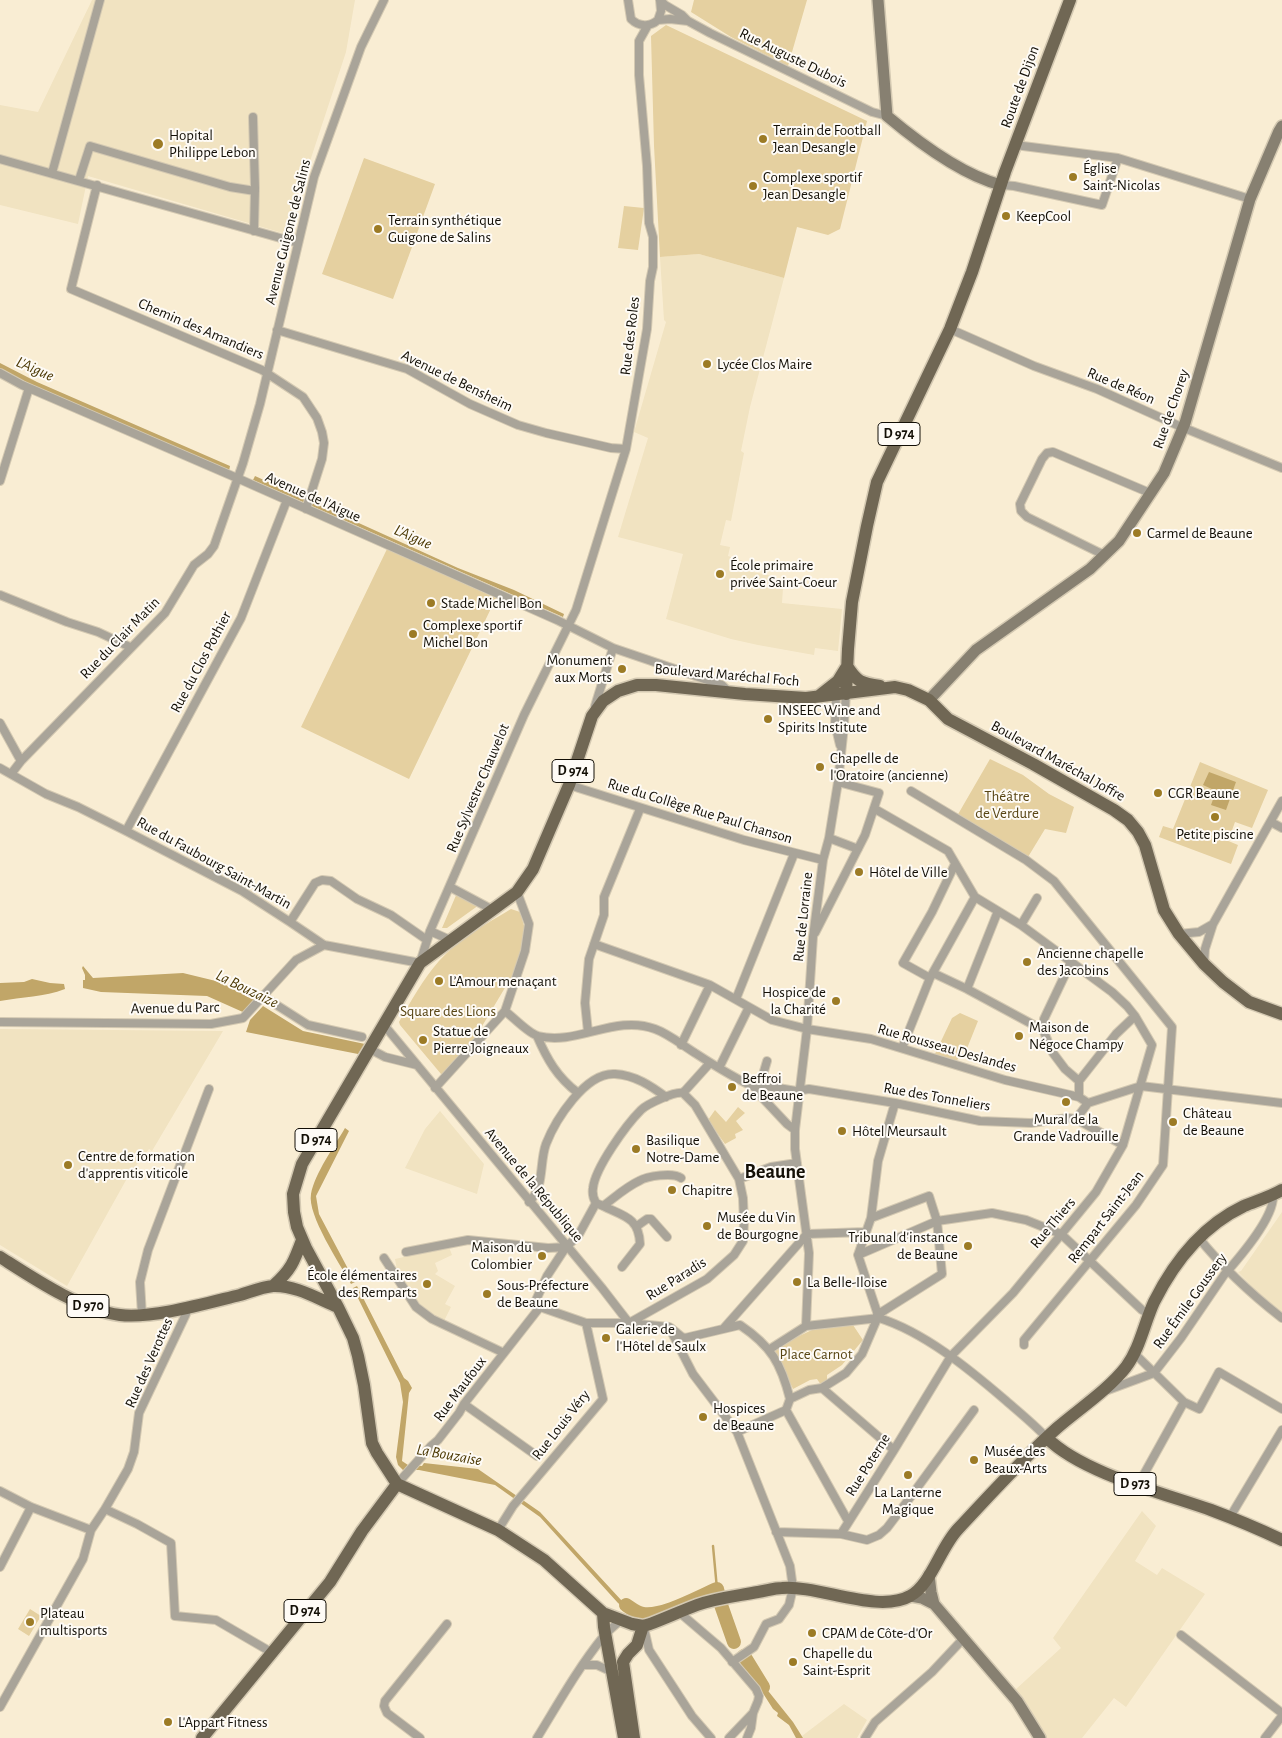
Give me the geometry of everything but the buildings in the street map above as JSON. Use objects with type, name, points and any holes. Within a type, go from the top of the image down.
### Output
[{"type":"main road","name":"Route de Dijon","points":[[1001,186],[1070,0]]},
{"type":"main road","name":"D 974","points":[[841,694],[847,666],[852,602],[878,482],[950,329],[972,272],[1001,186]]},
{"type":"main road","points":[[816,698],[838,682],[847,666]]},
{"type":"main road","points":[[847,666],[858,681],[895,687]]},
{"type":"main road","points":[[838,682],[841,694]]},
{"type":"main road","name":"Boulevard Maréchal Foch","points":[[384,1025],[420,964],[517,892],[534,869],[569,785],[592,716],[603,701],[612,694],[626,688],[646,684],[795,698],[816,698],[841,694]]},
{"type":"main road","name":"Boulevard Maréchal Joffre","points":[[841,694],[895,687],[908,690],[930,700],[948,719],[1041,768],[1128,820],[1138,832],[1145,845],[1164,910],[1179,934],[1204,964],[1223,982],[1249,1002],[1282,1014]]},
{"type":"main road","name":"D 974","points":[[202,1738],[330,1582],[362,1531],[397,1484],[372,1443],[358,1356],[350,1330],[302,1240],[293,1202],[298,1174],[384,1025]]},
{"type":"main road","points":[[397,1484],[498,1530],[544,1560],[603,1613],[620,1620],[644,1626],[712,1601],[788,1588],[884,1602],[911,1596],[919,1590],[929,1575],[949,1538],[1047,1438],[1100,1392],[1126,1366],[1134,1354],[1160,1291],[1175,1267],[1198,1238],[1243,1206],[1279,1193]]},
{"type":"main road","points":[[273,1286],[293,1265],[302,1240]]},
{"type":"main road","name":"D 970","points":[[0,1257],[41,1283],[96,1310],[120,1315],[142,1315],[187,1308],[273,1286]]},
{"type":"main road","points":[[273,1286],[297,1290],[338,1307]]},
{"type":"main road","name":"D 973","points":[[1047,1438],[1080,1461],[1138,1485],[1230,1517],[1282,1540]]},
{"type":"main road","points":[[603,1613],[609,1655],[618,1672],[630,1706],[634,1738]]},
{"type":"main road","points":[[624,1738],[618,1672],[624,1658],[637,1645],[644,1626]]},
{"type":"street","points":[[52,173],[100,0]]},
{"type":"street","name":"Avenue Guigone de Salins","points":[[239,473],[260,404],[314,177],[361,48],[384,0]]},
{"type":"street","points":[[628,0],[631,19],[641,25],[648,25],[658,20],[661,11],[660,0]]},
{"type":"street","name":"Rue Auguste Dubois","points":[[660,0],[688,21],[710,33],[872,112],[887,116]]},
{"type":"street","points":[[878,0],[887,116],[935,152],[985,181],[1001,186],[1014,186],[1102,205],[1118,158]]},
{"type":"street","name":"Rue Auguste Dubois","points":[[658,20],[688,21]]},
{"type":"street","name":"Rue des Roles","points":[[568,626],[576,610],[626,450],[648,330],[650,281],[653,267],[653,237],[649,224],[638,76],[639,40],[648,25]]},
{"type":"street","points":[[253,118],[254,231]]},
{"type":"street","name":"Rue de Chorey","points":[[930,700],[976,650],[1090,569],[1119,541],[1164,473],[1184,427],[1250,199],[1282,126]]},
{"type":"street","points":[[1016,145],[1118,158],[1250,199]]},
{"type":"street","points":[[80,180],[90,146],[230,187],[255,191]]},
{"type":"street","points":[[0,159],[80,180],[298,244]]},
{"type":"street","name":"Chemin des Amandiers","points":[[97,185],[71,289],[267,372],[303,397],[311,408],[322,432],[324,443],[322,459],[307,504]]},
{"type":"street","name":"Rue de Réon","points":[[950,329],[1034,366],[1097,389],[1282,468]]},
{"type":"street","name":"Avenue de Bensheim","points":[[277,330],[407,369],[477,408],[518,425],[565,438],[626,450]]},
{"type":"street","name":"Avenue de l'Aigue","points":[[0,373],[29,388],[239,473],[287,500],[307,504],[613,648],[722,685],[729,692]]},
{"type":"street","points":[[0,481],[29,388]]},
{"type":"street","points":[[1105,554],[1027,517],[1021,511],[1020,504],[1042,459],[1047,453],[1053,452],[1150,493]]},
{"type":"street","name":"Rue du Clair Matin","points":[[11,774],[20,761],[170,606],[194,565],[208,554],[214,546],[239,473]]},
{"type":"street","name":"Rue du Clos Pothier","points":[[126,830],[241,618],[287,500]]},
{"type":"street","points":[[0,594],[67,622],[98,632],[130,647]]},
{"type":"street","name":"Rue Sylvestre Chauvelot","points":[[420,964],[429,936],[524,714],[568,626]]},
{"type":"street","points":[[592,716],[613,648]]},
{"type":"street","points":[[602,684],[612,694]]},
{"type":"street","name":"Rue de Lorraine","points":[[806,1326],[809,1253],[797,1163],[795,1130],[807,1029],[813,937],[823,860],[829,838],[838,782],[844,725],[841,694]]},
{"type":"street","name":"Rue de Lorraine","points":[[841,694],[835,724],[841,748]]},
{"type":"street","points":[[0,723],[20,761]]},
{"type":"street","name":"Rue du Faubourg Saint-Martin","points":[[0,768],[46,794],[126,830],[242,891],[324,945],[420,964]]},
{"type":"street","points":[[813,937],[858,849],[880,793],[838,782]]},
{"type":"street","name":"Rue du Collège Rue Paul Chanson","points":[[569,785],[640,809],[794,854],[823,860]]},
{"type":"street","name":"Rempart Saint-Jean","points":[[911,791],[1026,860],[1054,881],[1172,1027],[1163,1165],[1136,1205],[1024,1340],[1024,1345]]},
{"type":"street","points":[[1204,964],[1205,949],[1213,924],[1282,801]]},
{"type":"street","points":[[588,1032],[585,1002],[589,959],[604,915],[604,897],[640,809]]},
{"type":"street","points":[[875,809],[948,851],[975,897],[931,975],[902,1048]]},
{"type":"street","points":[[1271,822],[1282,828]]},
{"type":"street","points":[[829,838],[858,849]]},
{"type":"street","points":[[736,999],[794,854]]},
{"type":"street","points":[[955,864],[932,912],[903,963],[967,989],[1043,1030]]},
{"type":"street","points":[[290,922],[315,883],[322,880],[331,881],[357,899],[429,936],[450,940]]},
{"type":"street","points":[[450,887],[492,910]]},
{"type":"street","points":[[435,1088],[505,1011],[525,951],[530,924],[517,892]]},
{"type":"street","name":"Rue Thiers","points":[[951,1356],[1013,1293],[1096,1192],[1123,1144],[1152,1045],[1135,1016],[1112,992],[1021,925],[975,897]]},
{"type":"street","points":[[1021,925],[1037,898]]},
{"type":"street","points":[[967,989],[998,912]]},
{"type":"street","points":[[1179,934],[1199,932],[1213,924]]},
{"type":"street","name":"Rue Rousseau Deslandes","points":[[594,944],[710,985],[772,1020],[807,1029],[871,1039],[1005,1080],[1079,1097]]},
{"type":"street","name":"Avenue du Parc","points":[[0,1022],[211,1024],[243,1018],[296,960],[324,945]]},
{"type":"street","points":[[1072,962],[1044,1019],[1043,1030],[1052,1053],[1065,1069],[1079,1081]]},
{"type":"street","points":[[681,1044],[710,985]]},
{"type":"street","points":[[264,997],[308,1025],[362,1037]]},
{"type":"street","points":[[719,1068],[749,1007]]},
{"type":"street","points":[[505,1011],[536,1036],[549,1063],[567,1085],[578,1093]]},
{"type":"street","points":[[1088,1103],[1079,1097],[1079,1081],[1116,1034],[1135,1016]]},
{"type":"street","name":"Avenue de la République","points":[[384,1025],[629,1323]]},
{"type":"street","points":[[536,1036],[553,1038],[608,1027],[633,1025],[656,1029],[710,1063],[759,1087]]},
{"type":"street","points":[[370,1049],[385,1058],[417,1065]]},
{"type":"street","points":[[767,1061],[757,1092],[795,1130]]},
{"type":"street","points":[[622,1266],[640,1244],[637,1226],[633,1221],[599,1205],[592,1196],[593,1187],[610,1150],[642,1109],[666,1097],[680,1092],[684,1093],[710,1063]]},
{"type":"street","points":[[529,1202],[539,1184],[545,1146],[556,1124],[578,1093],[602,1077],[614,1074],[644,1082],[666,1097]]},
{"type":"street","points":[[1076,1119],[1088,1103],[1141,1086],[1282,1103]]},
{"type":"street","name":"Rue des Tonneliers","points":[[759,1087],[809,1089],[896,1103],[980,1121],[1031,1122],[1068,1118],[1076,1119],[1123,1144]]},
{"type":"street","points":[[142,1315],[140,1282],[148,1250],[209,1089]]},
{"type":"street","name":"Rue Paradis","points":[[629,1323],[707,1279],[734,1255],[743,1242],[743,1198],[739,1179],[695,1105],[684,1093]]},
{"type":"street","points":[[790,1399],[810,1390],[822,1388],[846,1374],[862,1354],[878,1317],[858,1255],[871,1218],[878,1161],[896,1103]]},
{"type":"street","points":[[739,1179],[771,1167],[797,1163]]},
{"type":"street","points":[[680,1178],[676,1174],[670,1174],[640,1180],[599,1205],[578,1236],[566,1247],[547,1276],[536,1300],[540,1306],[586,1323],[629,1323],[670,1327],[685,1338],[740,1325],[770,1349],[785,1381],[790,1399],[786,1410],[737,1432]]},
{"type":"street","name":"Rue Émile Goussery","points":[[1154,1373],[1182,1338],[1228,1270],[1266,1220],[1279,1193]]},
{"type":"street","points":[[770,1349],[806,1326],[878,1317],[942,1274],[937,1220],[929,1196],[871,1218]]},
{"type":"street","points":[[858,1255],[937,1220],[992,1213],[1026,1220],[1060,1234],[1142,1310],[1150,1314]]},
{"type":"street","points":[[637,1226],[647,1219],[651,1219],[666,1237]]},
{"type":"street","points":[[724,1328],[807,1234],[865,1232]]},
{"type":"street","points":[[1198,1238],[1259,1300],[1282,1318]]},
{"type":"street","points":[[406,1252],[468,1240],[548,1248],[566,1247]]},
{"type":"street","points":[[384,1258],[416,1307],[432,1319],[504,1353]]},
{"type":"street","name":"Rue Maufoux","points":[[397,1484],[438,1440],[540,1306]]},
{"type":"street","name":"Rue des Verottes","points":[[0,1707],[82,1559],[91,1530],[128,1469],[134,1452],[139,1413],[186,1314],[187,1308]]},
{"type":"street","points":[[878,1317],[903,1328],[951,1356],[1040,1430],[1047,1438]]},
{"type":"street","name":"Rue Louis Véry","points":[[498,1530],[522,1494],[603,1399],[586,1323]]},
{"type":"street","points":[[670,1327],[693,1374],[737,1432],[790,1566],[789,1605],[779,1619],[766,1624],[754,1647],[732,1662]]},
{"type":"street","points":[[1134,1354],[1184,1402],[1199,1409],[1219,1372],[1282,1410]]},
{"type":"street","name":"Rue Poterne","points":[[841,1534],[951,1356]]},
{"type":"street","points":[[1100,1392],[1154,1373]]},
{"type":"street","points":[[822,1388],[894,1450]]},
{"type":"street","points":[[1138,1485],[1184,1402]]},
{"type":"street","points":[[464,1404],[537,1456]]},
{"type":"street","points":[[786,1410],[848,1521]]},
{"type":"street","points":[[776,1532],[841,1534],[867,1540],[879,1535],[887,1528],[974,1410]]},
{"type":"street","points":[[1230,1517],[1282,1430]]},
{"type":"street","points":[[0,1491],[31,1507],[91,1530]]},
{"type":"street","points":[[0,1567],[31,1507]]},
{"type":"street","points":[[105,1509],[171,1543],[175,1616],[216,1620],[271,1652]]},
{"type":"street","points":[[929,1575],[934,1604]]},
{"type":"street","points":[[911,1596],[922,1598],[934,1604],[1017,1700],[1040,1738]]},
{"type":"street","points":[[680,1613],[721,1648],[756,1689],[759,1696],[747,1738]]},
{"type":"street","points":[[537,1738],[583,1665],[605,1635],[620,1620]]},
{"type":"street","points":[[420,1738],[387,1713],[384,1706],[385,1701],[447,1624]]},
{"type":"street","points":[[644,1626],[649,1650],[692,1716],[710,1738]]},
{"type":"street","points":[[1181,1635],[1282,1713]]},
{"type":"street","points":[[865,1738],[875,1722],[932,1672],[963,1639]]},
{"type":"street","points":[[595,1648],[609,1655]]},
{"type":"street","points":[[583,1665],[598,1665],[618,1672]]},
{"type":"street","points":[[729,1738],[753,1713]]},
{"type":"street","points":[[1265,1738],[1282,1716]]},
{"type":"shaded area","name":"Hopital Philippe Lebon","points":[[92,0],[355,0],[346,52],[286,234],[88,176],[78,224],[0,205],[0,105],[38,112]]},
{"type":"shaded area","name":"Lycée Clos Maire","points":[[699,254],[784,278],[750,407],[741,451],[744,453],[731,521],[726,520],[720,545],[730,547],[728,556],[749,563],[748,571],[777,577],[776,586],[783,588],[782,603],[842,609],[838,651],[815,648],[814,655],[758,645],[731,639],[666,619],[683,554],[618,537],[648,438],[634,432],[666,322],[664,320],[660,257]]},
{"type":"shaded area","points":[[0,363],[37,382],[230,466],[229,471],[38,388],[0,369]]},
{"type":"shaded area","points":[[255,476],[458,568],[514,590],[564,614],[563,617],[253,480]]},
{"type":"shaded area","points":[[1209,772],[1236,782],[1226,810],[1211,805],[1216,791],[1203,785]]},
{"type":"shaded area","points":[[83,966],[93,978],[183,973],[220,982],[256,1001],[245,1013],[207,996],[101,992],[83,988],[85,975]]},
{"type":"shaded area","points":[[32,979],[64,984],[65,989],[41,995],[0,1001],[0,983],[24,982]]},
{"type":"shaded area","points":[[263,1006],[303,1031],[365,1044],[358,1054],[246,1032],[250,1020]]},
{"type":"shaded area","name":"Centre de formation d'apprentis viticole","points":[[0,1029],[223,1031],[152,1151],[149,1149],[130,1173],[67,1286],[0,1245]]},
{"type":"shaded area","points":[[440,1111],[484,1164],[477,1194],[405,1168],[425,1129]]},
{"type":"shaded area","points":[[345,1128],[349,1131],[316,1196],[319,1214],[355,1282],[351,1284],[325,1239],[311,1203],[311,1194],[316,1178]]},
{"type":"shaded area","points":[[1282,1212],[1282,1312],[1258,1293],[1238,1272],[1241,1271]]},
{"type":"shaded area","name":"École élémentaires des Remparts","points":[[449,1247],[452,1255],[435,1263],[438,1271],[435,1274],[455,1286],[445,1304],[451,1307],[444,1321],[426,1312],[420,1306],[405,1287],[397,1270],[395,1259]]},
{"type":"shaded area","points":[[357,1286],[404,1378],[412,1388],[409,1393],[402,1461],[408,1465],[422,1466],[424,1463],[478,1469],[540,1512],[622,1601],[642,1612],[642,1616],[628,1611],[618,1603],[540,1517],[495,1485],[419,1470],[403,1470],[398,1465],[396,1457],[403,1402],[400,1383],[353,1288]]},
{"type":"shaded area","points":[[1142,1511],[1156,1526],[1135,1561],[1157,1575],[1162,1568],[1205,1594],[1126,1707],[1114,1698],[1082,1738],[1047,1738],[1024,1700],[1015,1690],[1061,1648],[1053,1638]]},
{"type":"shaded area","points":[[753,1672],[793,1722],[803,1738],[796,1738],[789,1725],[777,1716],[778,1713],[773,1709],[752,1676]]},
{"type":"shaded area","points":[[844,1704],[867,1720],[857,1738],[803,1738],[802,1736]]},
{"type":"green space","points":[[694,0],[807,0],[788,66],[731,37],[691,12]]},
{"type":"green space","name":"Complexe sportif Jean Desangle","points":[[666,25],[867,121],[840,229],[828,235],[797,227],[784,278],[699,254],[660,257],[651,36]]},
{"type":"green space","name":"Terrain synthétique Guigone de Salins","points":[[364,158],[435,184],[393,299],[322,274]]},
{"type":"green space","points":[[624,206],[644,208],[638,250],[618,248]]},
{"type":"green space","name":"Complexe sportif Michel Bon","points":[[387,549],[496,598],[409,779],[301,727]]},
{"type":"green space","name":"Théâtre de Verdure","points":[[990,759],[1023,775],[1049,794],[1074,807],[1066,833],[1045,829],[1028,857],[957,816]]},
{"type":"green space","points":[[1200,762],[1268,790],[1252,828],[1235,822],[1231,833],[1229,832],[1226,840],[1238,845],[1231,864],[1159,837],[1163,826],[1173,829]]},
{"type":"green space","points":[[457,893],[479,905],[447,928],[442,928]]},
{"type":"green space","name":"Square des Lions","points":[[511,909],[520,912],[525,929],[518,966],[472,1043],[444,1074],[441,1074],[399,1022],[422,983],[439,961],[473,932]]},
{"type":"green space","points":[[960,1013],[978,1021],[966,1051],[961,1049],[956,1064],[934,1056],[952,1018]]},
{"type":"green space","points":[[738,1107],[745,1113],[736,1121],[743,1130],[735,1134],[736,1138],[725,1144],[708,1120],[715,1110],[726,1122]]},
{"type":"green space","name":"Place Carnot","points":[[853,1325],[863,1340],[842,1365],[827,1375],[827,1382],[821,1385],[817,1379],[810,1380],[793,1389],[774,1348],[814,1329]]},
{"type":"green space","name":"Plateau multisports","points":[[30,1609],[41,1616],[29,1636],[18,1629]]},
{"type":"waterway","points":[[713,1546],[717,1589]]},
{"type":"waterway","name":"La Bouzaise","points":[[626,1605],[638,1613],[651,1614],[670,1610],[717,1589],[734,1642]]},
{"type":"waterway","name":"La Bouzaise","points":[[744,1656],[763,1687]]},
{"type":"place","name":"Terrain de Football Jean Desangle","points":[[763,139]]},
{"type":"place","name":"Hopital Philippe Lebon","points":[[158,144]]},
{"type":"place","name":"Église Saint-Nicolas","points":[[1073,177]]},
{"type":"place","name":"Complexe sportif Jean Desangle","points":[[753,186]]},
{"type":"place","name":"KeepCool","points":[[1006,216]]},
{"type":"place","name":"Terrain synthétique Guigone de Salins","points":[[378,229]]},
{"type":"place","name":"Lycée Clos Maire","points":[[707,364]]},
{"type":"place","name":"Carmel de Beaune","points":[[1137,533]]},
{"type":"place","name":"École primaire privée Saint-Coeur","points":[[720,574]]},
{"type":"place","name":"Stade Michel Bon","points":[[431,603]]},
{"type":"place","name":"Complexe sportif Michel Bon","points":[[413,634]]},
{"type":"place","name":"Monument aux Morts","points":[[622,669]]},
{"type":"place","name":"INSEEC Wine and Spirits Institute","points":[[768,719]]},
{"type":"place","name":"Chapelle de l'Oratoire (ancienne)","points":[[820,767]]},
{"type":"place","name":"CGR Beaune","points":[[1158,793]]},
{"type":"place","name":"Petite piscine","points":[[1215,817]]},
{"type":"place","name":"Hôtel de Ville","points":[[859,872]]},
{"type":"place","name":"Ancienne chapelle des Jacobins","points":[[1027,962]]},
{"type":"place","name":"L’Amour menaçant","points":[[439,981]]},
{"type":"place","name":"Hospice de la Charité","points":[[836,1001]]},
{"type":"place","name":"Maison de Négoce Champy","points":[[1019,1036]]},
{"type":"place","name":"Statue de Pierre Joigneaux","points":[[423,1040]]},
{"type":"place","name":"Beffroi de Beaune","points":[[732,1087]]},
{"type":"place","name":"Mural de la Grande Vadrouille","points":[[1066,1102]]},
{"type":"place","name":"Château de Beaune","points":[[1173,1122]]},
{"type":"place","name":"Hôtel Meursault","points":[[842,1131]]},
{"type":"place","name":"Basilique Notre-Dame","points":[[636,1149]]},
{"type":"place","name":"Centre de formation d'apprentis viticole","points":[[68,1165]]},
{"type":"place","name":"Chapitre","points":[[672,1190]]},
{"type":"place","name":"Musée du Vin de Bourgogne","points":[[707,1226]]},
{"type":"place","name":"Tribunal d'instance de Beaune","points":[[968,1246]]},
{"type":"place","name":"Maison du Colombier","points":[[542,1256]]},
{"type":"place","name":"La Belle-Iloise","points":[[797,1282]]},
{"type":"place","name":"École élémentaires des Remparts","points":[[427,1284]]},
{"type":"place","name":"Sous-Préfecture de Beaune","points":[[487,1294]]},
{"type":"place","name":"Galerie de l'Hôtel de Saulx","points":[[606,1338]]},
{"type":"place","name":"Hospices de Beaune","points":[[703,1417]]},
{"type":"place","name":"Musée des Beaux-Arts","points":[[974,1460]]},
{"type":"place","name":"La Lanterne Magique","points":[[908,1475]]},
{"type":"place","name":"Plateau multisports","points":[[30,1622]]},
{"type":"place","name":"CPAM de Côte-d'Or","points":[[812,1633]]},
{"type":"place","name":"Chapelle du Saint-Esprit","points":[[793,1662]]},
{"type":"place","name":"L'Appart Fitness","points":[[168,1722]]},
{"type":"district","name":"Beaune","points":[[775,1172]]},
{"type":"water label","name":"L'Aigue","points":[[35,369]]},
{"type":"water label","name":"L'Aigue","points":[[413,537]]},
{"type":"water label","name":"La Bouzaize","points":[[247,989]]}]
